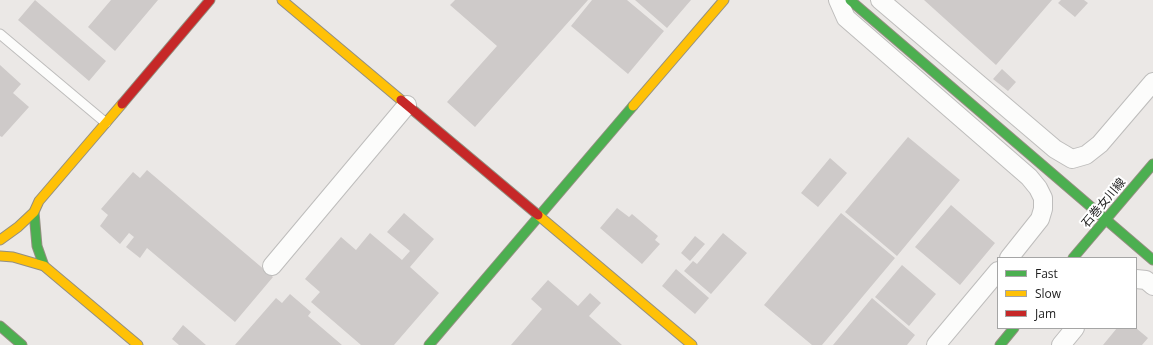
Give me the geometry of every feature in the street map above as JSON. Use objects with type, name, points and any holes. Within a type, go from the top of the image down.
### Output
[{"type":"street","points":[[0,240],[18,227],[34,212],[39,201],[210,0]]},
{"type":"street","points":[[282,0],[692,345]]},
{"type":"street","points":[[430,345],[724,0]]},
{"type":"street","points":[[838,0],[846,18],[1029,177],[1038,188],[1043,198],[1044,209],[1040,219],[1036,227],[1010,257]]},
{"type":"street","points":[[850,0],[1153,260]]},
{"type":"street","points":[[880,0],[1054,149],[1072,159],[1086,155],[1100,144],[1153,82]]},
{"type":"street","points":[[272,266],[407,105]]},
{"type":"street","name":"石巻女川線","points":[[1074,257],[1153,164]]},
{"type":"street","points":[[14,218],[34,212]]},
{"type":"street","points":[[34,212],[38,246],[44,266]]},
{"type":"street","points":[[0,255],[13,257],[44,266],[138,345]]},
{"type":"street","points":[[936,345],[997,272]]},
{"type":"street","points":[[1137,279],[1146,280],[1153,286]]},
{"type":"street","points":[[0,326],[22,345]]},
{"type":"street","points":[[1000,345],[1013,329]]},
{"type":"street","points":[[1061,345],[1074,329]]},
{"type":"lane","points":[[0,34],[106,123]]},
{"type":"building","points":[[35,0],[106,61],[89,81],[18,20]]},
{"type":"building","points":[[111,0],[158,0],[115,51],[88,27]]},
{"type":"building","points":[[455,0],[588,0],[475,127],[447,102],[497,46],[450,5]]},
{"type":"building","points":[[592,0],[627,0],[664,31],[628,74],[571,26]]},
{"type":"building","points":[[635,0],[691,0],[667,28]]},
{"type":"building","points":[[924,0],[1052,0],[996,65]]},
{"type":"building","points":[[1061,0],[1084,0],[1088,3],[1075,17],[1058,3]]},
{"type":"building","points":[[0,65],[21,84],[13,93],[29,107],[2,137],[0,136]]},
{"type":"building","points":[[1002,69],[1016,82],[1008,91],[993,79]]},
{"type":"building","points":[[908,137],[960,180],[897,256],[845,212]]},
{"type":"building","points":[[830,158],[847,173],[818,207],[801,193]]},
{"type":"building","points":[[147,170],[273,277],[235,322],[147,248],[140,258],[126,247],[134,237],[129,233],[120,244],[100,226],[108,215],[101,209],[133,172],[140,178]]},
{"type":"building","points":[[951,205],[995,243],[960,285],[915,247]]},
{"type":"building","points":[[617,208],[629,217],[632,214],[658,236],[655,240],[660,244],[642,264],[600,228]]},
{"type":"building","points":[[404,213],[434,239],[410,267],[439,293],[394,345],[361,345],[311,302],[320,292],[305,279],[341,237],[356,250],[370,233],[402,260],[410,251],[387,232]]},
{"type":"building","points":[[841,213],[895,258],[822,345],[812,345],[764,305]]},
{"type":"building","points":[[723,233],[747,253],[711,294],[684,271],[693,261],[697,264]]},
{"type":"building","points":[[695,236],[705,244],[690,261],[681,253]]},
{"type":"building","points":[[902,265],[936,294],[909,326],[875,297]]},
{"type":"building","points":[[676,269],[709,298],[695,314],[662,286]]},
{"type":"building","points":[[548,280],[578,306],[590,293],[601,303],[589,316],[622,345],[511,345],[542,309],[531,299]]},
{"type":"building","points":[[290,294],[311,312],[308,316],[342,345],[235,345],[276,298],[282,303]]},
{"type":"building","points":[[872,298],[915,335],[907,345],[833,345]]},
{"type":"building","points":[[183,325],[206,345],[179,345],[172,339]]},
{"type":"building","points":[[1116,329],[1137,329],[1148,338],[1142,345],[1103,345]]},
{"type":"traffic: fast","points":[[850,0],[1153,260]]},
{"type":"traffic: fast","points":[[429,345],[633,106]]},
{"type":"traffic: fast","points":[[1074,257],[1153,164]]},
{"type":"traffic: fast","points":[[34,212],[37,246],[44,266]]},
{"type":"traffic: fast","points":[[0,326],[22,345]]},
{"type":"traffic: fast","points":[[1000,345],[1013,329]]},
{"type":"traffic: slow","points":[[282,0],[401,100]]},
{"type":"traffic: slow","points":[[633,106],[724,0]]},
{"type":"traffic: slow","points":[[0,240],[18,227],[34,212],[39,201],[122,104]]},
{"type":"traffic: slow","points":[[538,215],[692,345]]},
{"type":"traffic: slow","points":[[0,256],[13,257],[44,266],[138,345]]},
{"type":"traffic: jam","points":[[122,104],[210,0]]},
{"type":"traffic: jam","points":[[401,100],[538,215]]}]
